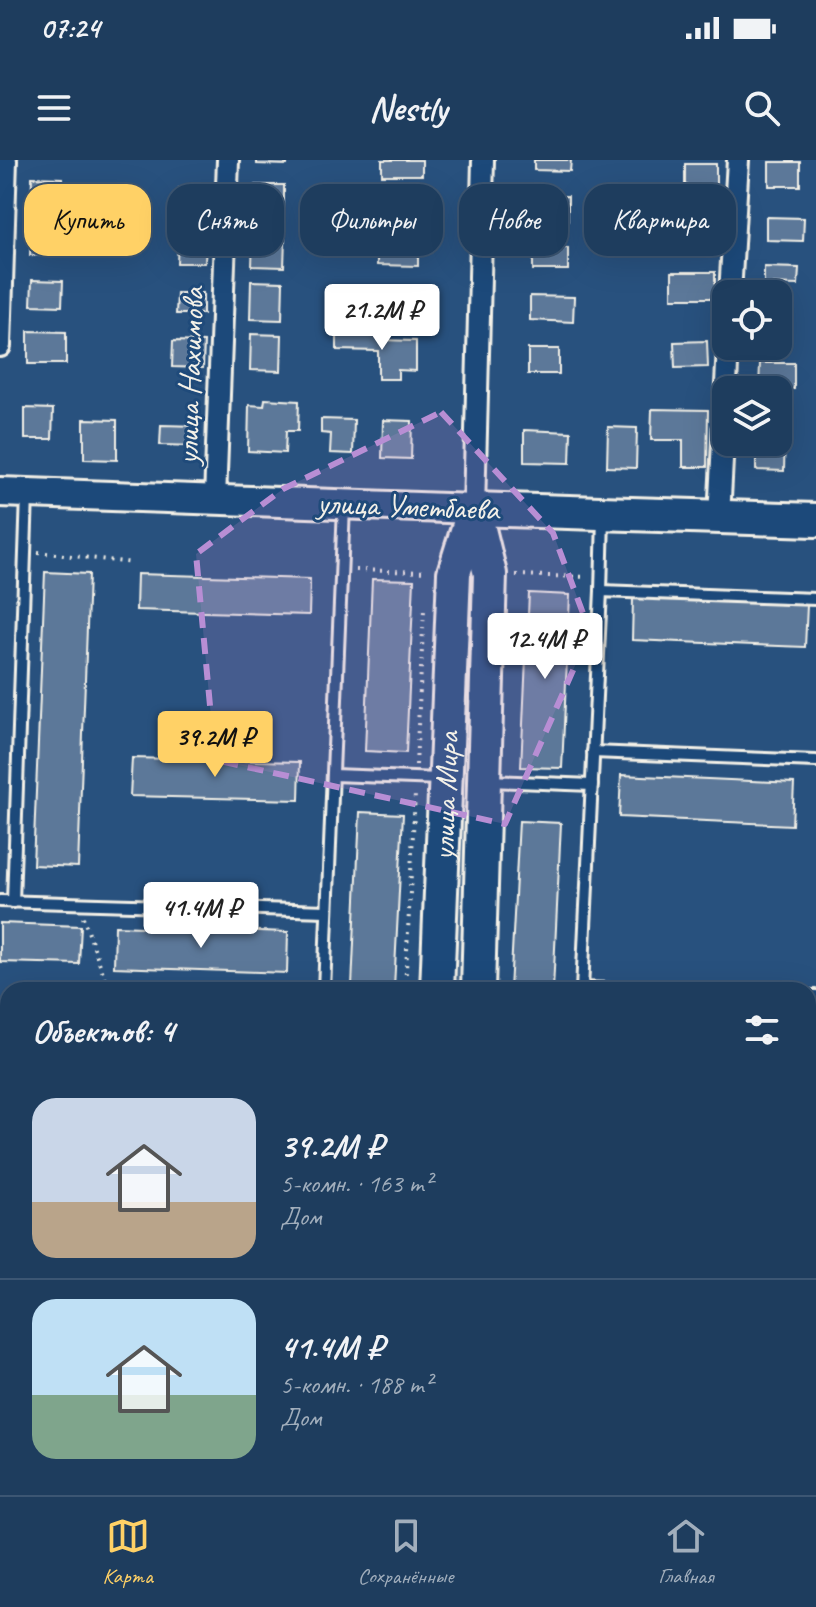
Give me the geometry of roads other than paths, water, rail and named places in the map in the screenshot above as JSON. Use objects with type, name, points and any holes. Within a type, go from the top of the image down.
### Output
[{"type":"main road","name":"улица Уметбаева","points":[[474,509],[816,520]]},
{"type":"main road","name":"улица Мира","points":[[437,982],[454,573],[474,509]]},
{"type":"main road","name":"улица Мира","points":[[474,509],[490,574],[478,982]]},
{"type":"street","points":[[0,346],[6,160]]},
{"type":"street","name":"улица Нахимова","points":[[215,499],[228,160]]},
{"type":"street","name":"улица Мира","points":[[474,509],[483,160]]},
{"type":"street","points":[[731,280],[738,160]]},
{"type":"street","points":[[719,517],[727,360]]},
{"type":"street","name":"улица Уметбаева","points":[[14,492],[474,509]]},
{"type":"street","points":[[446,779],[484,781]]},
{"type":"lane","points":[[13,902],[25,551],[14,492]]},
{"type":"lane","points":[[324,982],[344,504]]},
{"type":"lane","points":[[582,982],[603,513]]},
{"type":"lane","points":[[601,591],[816,599]]},
{"type":"lane","points":[[593,752],[816,761]]},
{"type":"lane","points":[[333,775],[446,779]]},
{"type":"lane","points":[[484,781],[592,785]]},
{"type":"lane","points":[[0,901],[327,911]]}]
